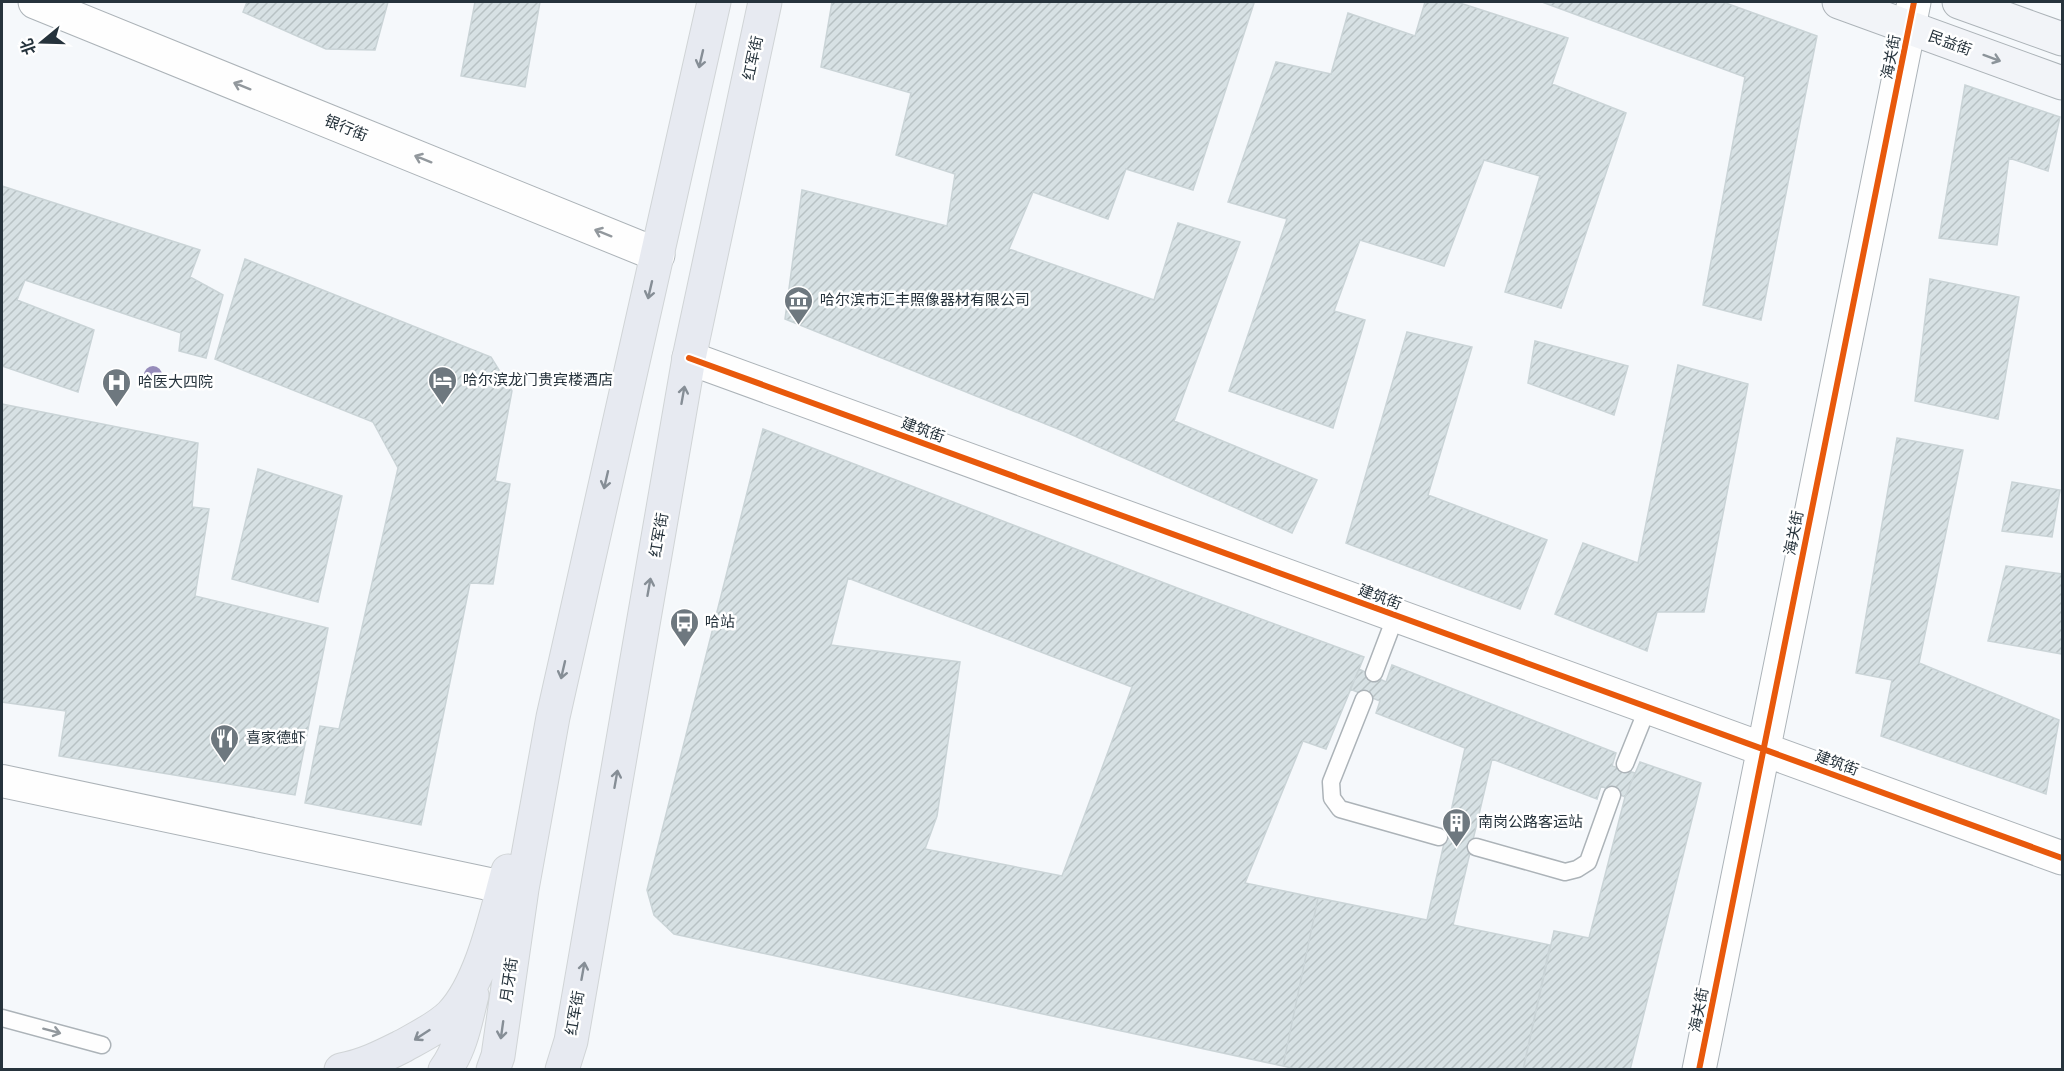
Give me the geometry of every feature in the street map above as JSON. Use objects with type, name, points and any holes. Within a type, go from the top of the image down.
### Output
[{"type":"main road","points":[[341,1070],[361,1066],[418,1038],[451,1015],[470,988],[513,888],[714,2]]},
{"type":"main road","name":"红军街","points":[[562,1070],[573,1029],[689,358],[765,2]]},
{"type":"main road","name":"民益街","points":[[1839,2],[1912,15],[2062,83]]},
{"type":"main road","points":[[1959,2],[2062,39]]},
{"type":"main road","name":"月牙街","points":[[493,1070],[498,1056],[513,888]]},
{"type":"main road","name":"月牙街","points":[[445,1070],[462,1033],[482,958]]},
{"type":"street","name":"银行街","points":[[35,2],[658,255]]},
{"type":"street","name":"海关街","points":[[1699,1070],[1912,15]]},
{"type":"street","name":"建筑街","points":[[689,358],[2062,858]]},
{"type":"street","points":[[2,781],[513,888]]},
{"type":"lane","points":[[1374,673],[1396,615]]},
{"type":"lane","points":[[1364,699],[1331,782],[1332,798],[1340,809],[1439,837]]},
{"type":"lane","points":[[1625,764],[1648,707]]},
{"type":"lane","points":[[1476,847],[1565,872],[1577,869],[1588,861],[1612,795]]},
{"type":"lane","points":[[2,1018],[102,1045]]},
{"type":"building","points":[[247,2],[388,2],[375,50],[326,49],[243,12]]},
{"type":"building","points":[[475,2],[540,2],[525,87],[461,76]]},
{"type":"building","points":[[832,2],[1254,3],[1193,190],[1126,169],[1108,219],[1033,192],[1009,249],[1154,300],[1178,223],[1240,242],[1174,421],[1317,480],[1292,533],[1068,433],[785,319],[802,190],[947,226],[955,174],[896,155],[911,93],[821,67]]},
{"type":"building","points":[[1425,2],[1457,2],[1568,38],[1552,84],[1626,113],[1561,308],[1505,292],[1540,176],[1484,160],[1444,266],[1360,240],[1334,311],[1365,320],[1333,428],[1229,391],[1287,219],[1228,202],[1276,62],[1331,74],[1348,13],[1415,36]]},
{"type":"building","points":[[1542,2],[1723,2],[1817,36],[1761,320],[1703,305],[1745,77]]},
{"type":"building","points":[[1965,85],[2060,117],[2048,171],[2009,158],[1997,245],[1939,238]]},
{"type":"building","points":[[2,186],[200,250],[190,277],[223,295],[206,358],[179,351],[181,333],[25,280],[17,300],[94,330],[78,392],[2,366]]},
{"type":"building","points":[[245,259],[491,357],[512,391],[495,481],[510,484],[493,584],[470,583],[421,825],[305,803],[320,726],[339,729],[398,468],[373,422],[215,359]]},
{"type":"building","points":[[1930,279],[2019,297],[1998,419],[1915,401]]},
{"type":"building","points":[[1407,332],[1472,347],[1428,495],[1547,540],[1520,609],[1346,543]]},
{"type":"building","points":[[1535,341],[1628,366],[1614,415],[1528,383]]},
{"type":"building","points":[[1678,365],[1748,384],[1704,612],[1657,612],[1647,651],[1555,614],[1583,543],[1638,563]]},
{"type":"building","points":[[2,404],[198,443],[192,507],[209,509],[195,596],[328,628],[295,795],[59,756],[66,711],[2,702]]},
{"type":"building","points":[[763,429],[1364,657],[1326,749],[1303,741],[1245,883],[1318,898],[1283,1066],[674,934],[654,915],[647,890]],"holes":[[[848,578],[1132,687],[1062,876],[925,849],[937,816],[960,662],[831,645]]]},
{"type":"building","points":[[1897,438],[1963,450],[1919,663],[2059,720],[2046,794],[1881,736],[1892,680],[1856,673]]},
{"type":"building","points":[[258,469],[342,496],[318,602],[232,579]]},
{"type":"building","points":[[2012,482],[2060,490],[2052,537],[2002,531]]},
{"type":"building","points":[[2006,566],[2062,574],[2062,654],[1988,641]]},
{"type":"building","name":"南岗公路客运站","points":[[1392,665],[1616,753],[1612,766],[1635,773],[1625,797],[1601,786],[1597,799],[1492,759],[1453,925],[1550,945],[1523,1070],[1299,1070],[1283,1066],[1318,898],[1427,920],[1465,748],[1376,713],[1380,701],[1350,689],[1359,669],[1386,682]]},
{"type":"building","points":[[1640,762],[1701,783],[1630,1070],[1523,1070],[1554,931],[1589,938],[1625,797]]},
{"type":"cycle path","points":[[1699,1070],[1914,2]]},
{"type":"cycle path","points":[[689,358],[2062,858]]},
{"type":"place","name":"哈尔滨市汇丰照像器材有限公司","points":[[799,326]]},
{"type":"place","name":"哈尔滨龙门贵宾楼酒店","points":[[442,406]]},
{"type":"place","name":"哈医大四院","points":[[117,408]]},
{"type":"place","name":"哈站","points":[[684,648]]},
{"type":"place","name":"喜家德虾","points":[[225,764]]},
{"type":"place","name":"南岗公路客运站","points":[[1457,848]]}]
